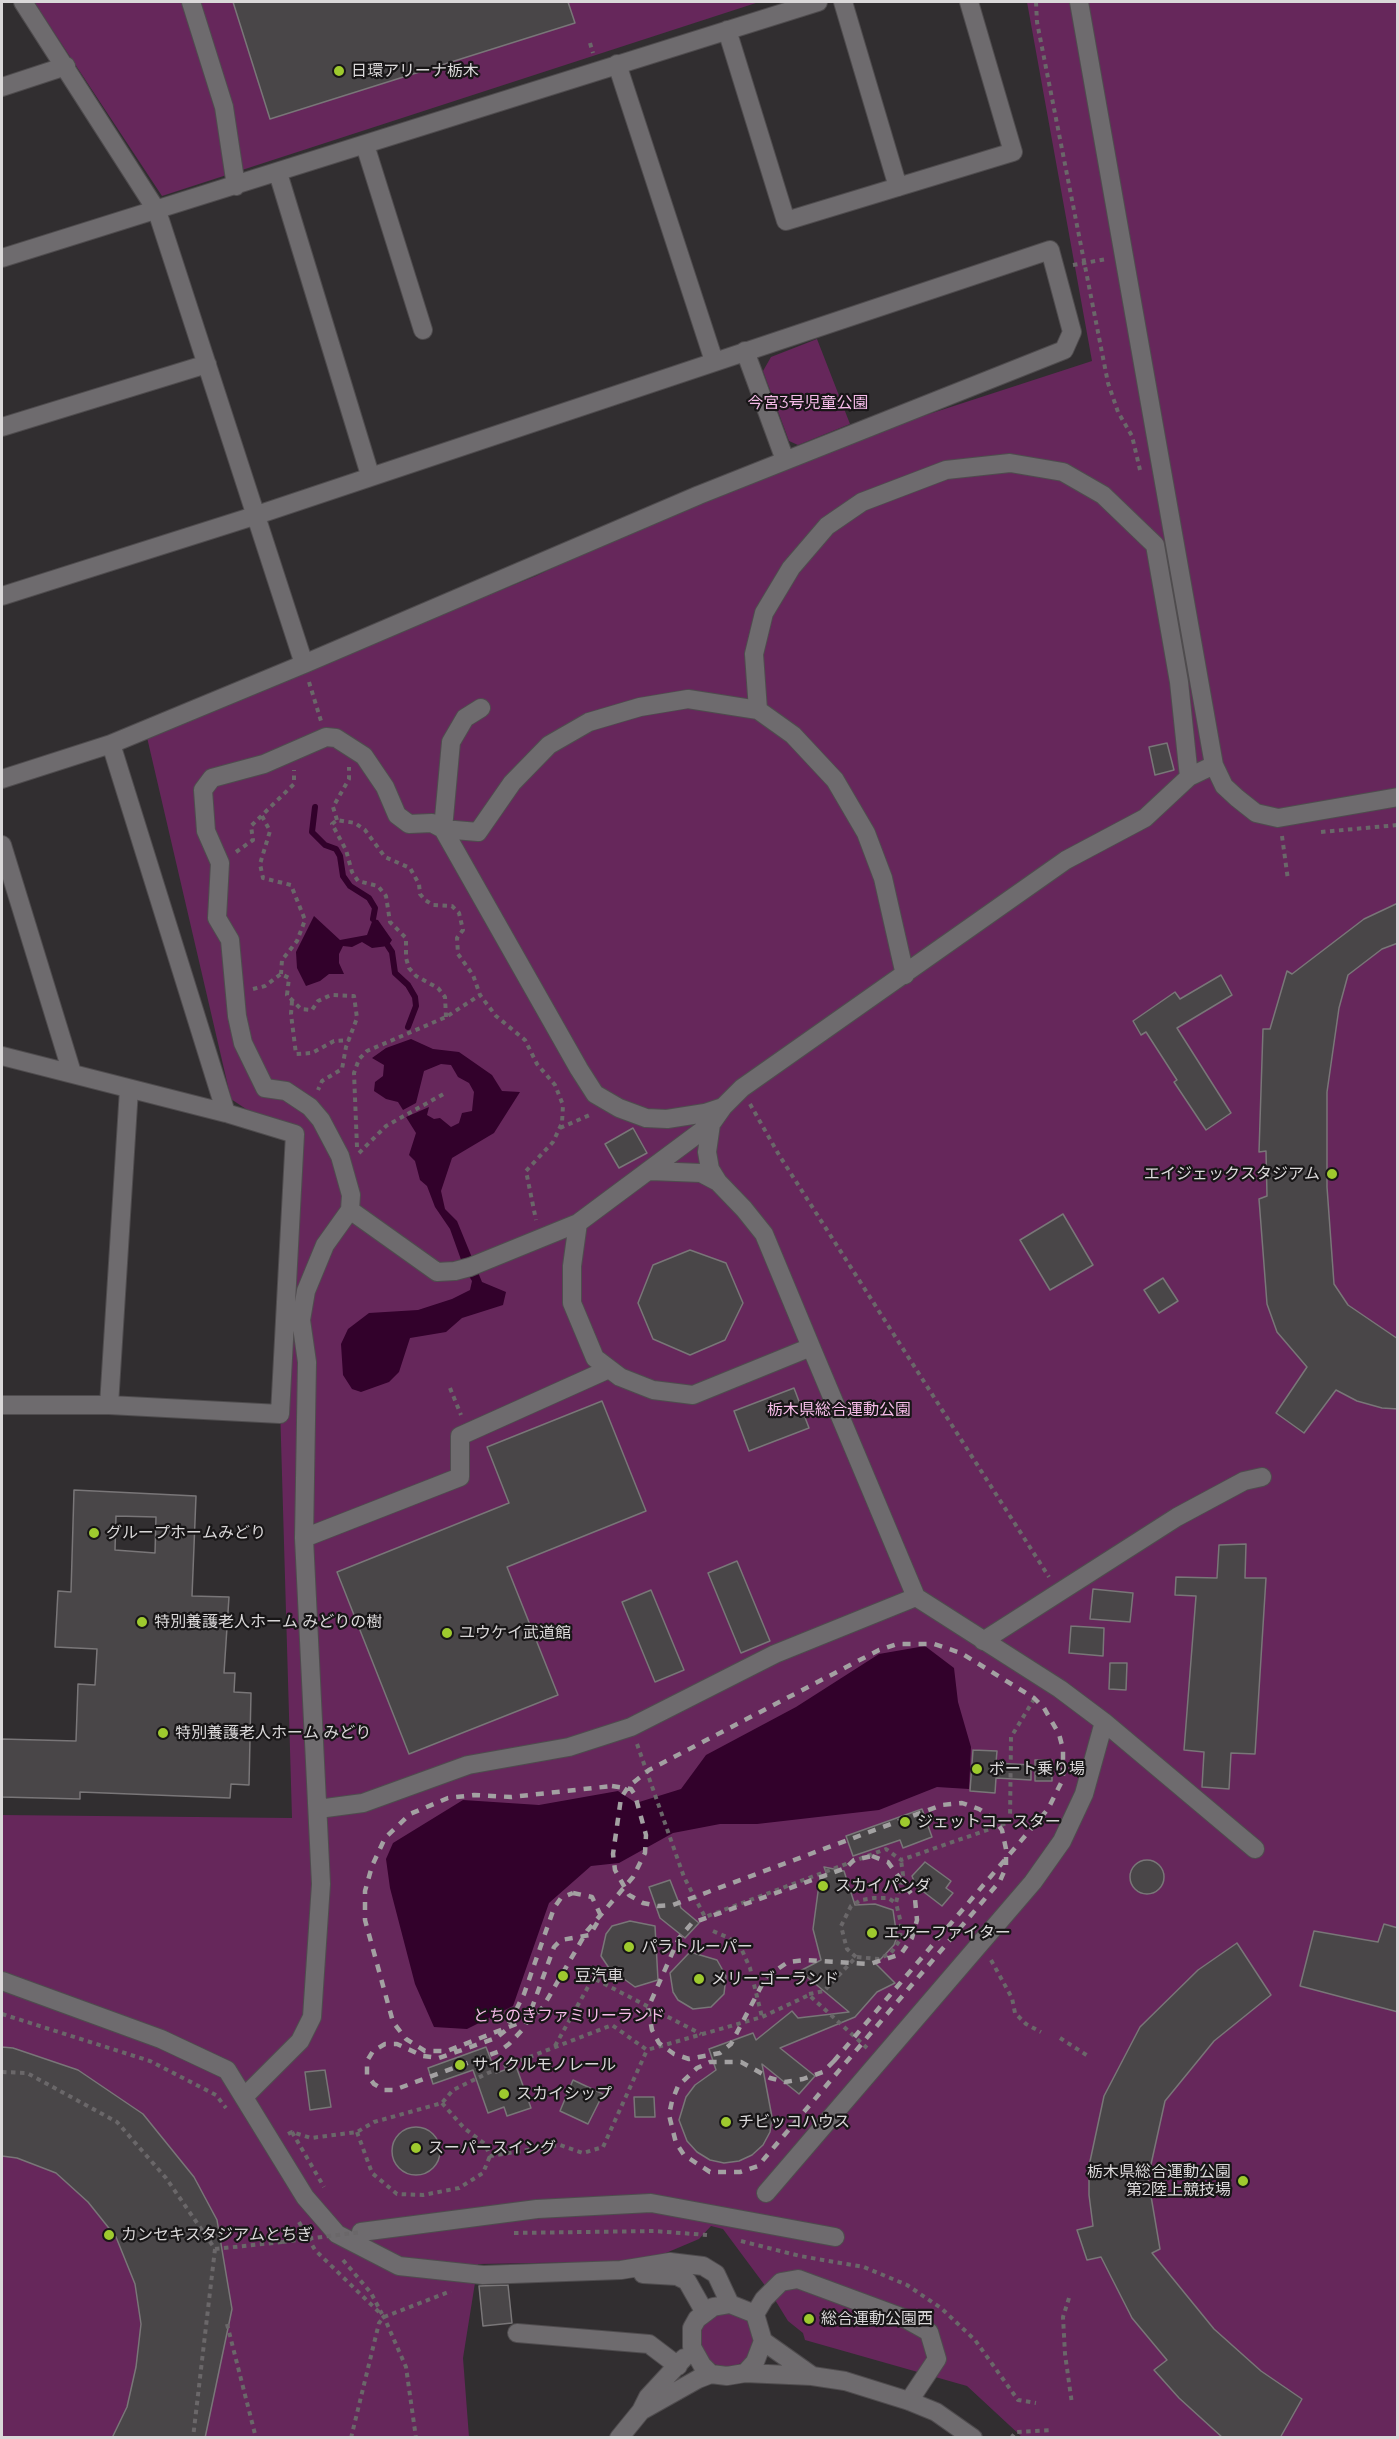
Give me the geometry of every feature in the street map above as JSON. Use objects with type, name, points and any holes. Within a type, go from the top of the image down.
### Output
[{"type":"street","points":[[23,2],[157,211],[254,516],[304,664]]},
{"type":"street","points":[[191,2],[224,107],[236,186]]},
{"type":"street","points":[[2,258],[818,2]]},
{"type":"street","points":[[843,2],[898,187]]},
{"type":"street","points":[[727,30],[786,221],[1013,152],[969,2]]},
{"type":"street","points":[[1079,2],[1214,765],[1224,786],[1237,798],[1256,813],[1280,818],[1398,796]]},
{"type":"street","points":[[617,64],[714,361]]},
{"type":"street","points":[[2,87],[66,66]]},
{"type":"street","points":[[365,145],[423,330]]},
{"type":"street","points":[[278,173],[370,475]]},
{"type":"street","points":[[2,596],[254,516],[370,475],[1050,250],[1072,332],[1064,350],[785,460],[111,744],[2,779]]},
{"type":"street","points":[[745,351],[785,460]]},
{"type":"street","points":[[2,427],[207,364]]},
{"type":"street","points":[[758,710],[754,654],[764,613],[791,567],[827,526],[862,502],[946,470],[1010,463],[1063,472],[1103,495],[1155,545],[1179,682],[1189,777]]},
{"type":"street","points":[[244,2097],[300,2041],[312,2017],[321,1884],[304,1538],[307,1362],[301,1320],[306,1291],[325,1245],[350,1210],[351,1195],[340,1156],[321,1120],[310,1107],[286,1091],[265,1088],[243,1043],[236,1008],[230,940],[217,918],[220,863],[206,831],[203,790],[212,778],[287,756],[326,737],[347,743],[364,756],[374,769],[397,815],[409,824],[432,823],[443,829],[478,832],[512,783],[549,745],[589,722],[640,707],[688,699],[758,710],[793,735],[835,780],[866,833],[883,878],[905,975]]},
{"type":"street","points":[[481,708],[465,718],[451,742],[443,829],[579,1069],[595,1094],[612,1104],[646,1118],[667,1119],[705,1113],[723,1107]]},
{"type":"street","points":[[111,744],[226,1113]]},
{"type":"street","points":[[350,1210],[437,1272],[455,1272],[470,1267],[578,1223],[651,1171],[711,1124],[723,1107],[742,1089],[1066,860],[1145,818],[1189,777],[1214,765]]},
{"type":"street","points":[[2,845],[72,1073]]},
{"type":"street","points":[[2,1056],[226,1113],[294,1134],[280,1414],[109,1405],[2,1405]]},
{"type":"street","points":[[109,1405],[129,1089]]},
{"type":"street","points":[[711,1124],[707,1152],[710,1169],[718,1182],[764,1234],[916,1597],[1046,1680],[1104,1722],[1255,1849]]},
{"type":"street","points":[[651,1171],[701,1173],[718,1182]]},
{"type":"street","points":[[578,1223],[572,1266],[572,1304],[595,1358],[620,1377],[653,1390],[693,1395],[810,1347]]},
{"type":"street","points":[[304,1538],[460,1477],[460,1436],[609,1369]]},
{"type":"street","points":[[983,1641],[1207,1500],[1244,1481],[1262,1476]]},
{"type":"street","points":[[318,1809],[363,1803],[468,1766],[569,1747],[631,1727],[775,1654],[916,1597]]},
{"type":"street","points":[[766,2193],[1033,1882],[1062,1841],[1084,1794],[1104,1722]]},
{"type":"street","points":[[2,1981],[161,2039],[227,2070],[305,2197],[337,2234],[399,2266],[483,2275],[621,2270],[670,2262],[703,2266],[716,2274],[730,2304]]},
{"type":"street","points":[[361,2232],[537,2209],[651,2203],[835,2237]]},
{"type":"street","points":[[621,2270],[677,2276],[687,2281],[704,2311]]},
{"type":"street","points":[[745,2373],[755,2362],[763,2341],[755,2314],[764,2299],[781,2282],[798,2279],[906,2319],[929,2332],[938,2359],[909,2401]]},
{"type":"street","points":[[711,2374],[702,2365],[692,2346],[692,2328],[704,2311],[730,2304],[755,2314]]},
{"type":"street","points":[[517,2332],[649,2344],[678,2366]]},
{"type":"street","points":[[763,2341],[812,2376]]},
{"type":"street","points":[[619,2438],[648,2397],[678,2366],[692,2346]]},
{"type":"street","points":[[640,2411],[652,2407],[689,2383],[711,2374],[812,2376],[844,2381],[909,2401],[936,2412],[973,2438]]},
{"type":"path","points":[[1036,2],[1037,22],[1108,383],[1118,412],[1132,436],[1141,475]]},
{"type":"path","points":[[590,43],[594,55]]},
{"type":"path","points":[[1083,263],[1113,258]]},
{"type":"path","points":[[304,664],[326,737]]},
{"type":"path","points":[[337,820],[333,807],[349,779],[347,743]]},
{"type":"path","points":[[220,863],[253,840],[251,826],[294,784],[294,766],[287,756]]},
{"type":"path","points":[[236,1008],[245,992],[265,986],[281,974],[282,960],[297,940],[305,920],[291,885],[263,878],[260,864],[270,831],[262,816]]},
{"type":"path","points":[[1280,818],[1288,880]]},
{"type":"path","points":[[446,1017],[445,997],[438,988],[416,976],[410,968],[406,958],[406,938],[390,922],[386,896],[378,886],[358,881],[352,872],[346,850],[332,824],[337,820],[355,823],[365,830],[385,857],[410,868],[419,884],[420,894],[425,900],[433,905],[452,906],[459,914],[463,930],[457,938],[458,954],[473,975],[480,995],[496,1016],[525,1040],[537,1064],[555,1085],[563,1106],[559,1128],[553,1142],[526,1171],[540,1239]]},
{"type":"path","points":[[281,974],[289,978],[287,995],[301,1009],[312,1010],[318,1001],[332,994],[354,996],[357,1018],[342,1069],[322,1081],[310,1107]]},
{"type":"path","points":[[447,1092],[386,1126],[357,1154],[354,1073],[359,1059],[367,1051],[446,1017],[480,995]]},
{"type":"path","points":[[292,1001],[291,1014],[296,1054],[312,1053],[334,1041],[349,1040]]},
{"type":"path","points":[[742,1089],[779,1155],[1059,1592]]},
{"type":"path","points":[[559,1128],[612,1104]]},
{"type":"path","points":[[450,1388],[468,1432]]},
{"type":"path","points":[[901,1860],[1010,1822],[1011,1737],[1046,1680]]},
{"type":"path","points":[[631,1727],[674,1843],[684,1877],[705,1917],[886,1849],[901,1860],[903,1875],[896,1903],[900,1923],[900,1940],[891,1953],[879,1959],[856,1957],[847,1949],[841,1926],[851,1905],[861,1900],[888,1898],[896,1903]]},
{"type":"path","points":[[713,1931],[729,1938],[741,1948],[750,1968],[762,2017]]},
{"type":"path","points":[[976,1949],[994,1962],[1012,1998],[1016,2013],[1041,2032]]},
{"type":"path","points":[[490,2156],[560,2145],[583,2153],[603,2147],[647,2050],[762,2017],[809,1995],[824,1991],[856,1957]]},
{"type":"path","points":[[554,2046],[593,1978],[702,2034]]},
{"type":"path","points":[[809,1995],[881,2061]]},
{"type":"path","points":[[2,2014],[150,2061],[216,2095],[230,2114]]},
{"type":"path","points":[[284,2137],[292,2132],[311,2138],[357,2132],[374,2122],[442,2103],[453,2090],[554,2046],[612,2025],[647,2050]]},
{"type":"path","points":[[1060,2038],[1088,2056]]},
{"type":"path","points":[[2,2072],[27,2073],[117,2122],[166,2178],[215,2249],[194,2438]]},
{"type":"path","points":[[357,2132],[372,2173],[397,2193],[423,2195],[459,2188],[483,2174],[490,2156],[485,2144],[464,2128],[442,2103]]},
{"type":"path","points":[[292,2132],[327,2192]]},
{"type":"path","points":[[294,2212],[315,2250],[384,2317],[406,2367],[417,2438]]},
{"type":"path","points":[[215,2249],[361,2232]]},
{"type":"path","points":[[351,2438],[379,2323],[384,2317],[480,2280],[483,2275]]},
{"type":"path","points":[[1069,2298],[1063,2317],[1065,2354],[1072,2404]]},
{"type":"path","points":[[227,2324],[256,2438]]},
{"type":"path","points":[[1011,2438],[1016,2432],[1053,2430]]},
{"type":"green space","points":[[34,2],[759,2],[162,196]]},
{"type":"green space","name":"栃木県総合運動公園","points":[[1027,2],[1397,2],[1397,2437],[1022,2437],[967,2386],[805,2340],[803,2333],[788,2321],[772,2295],[723,2229],[711,2226],[699,2239],[647,2261],[478,2264],[463,2358],[469,2437],[2,2438],[2,1815],[292,1818],[280,1406],[294,1141],[231,1099],[146,733],[536,576],[748,473],[1092,361]]},
{"type":"green space","name":"今宮3号児童公園","points":[[817,339],[850,424],[798,445],[789,441],[763,371],[771,357]]},
{"type":"green space","points":[[727,2311],[742,2316],[750,2324],[755,2339],[750,2354],[742,2362],[727,2367],[712,2362],[704,2354],[699,2339],[704,2324],[712,2316]]},
{"type":"shaded area","points":[[314,916],[340,940],[367,935],[373,919],[378,920],[392,940],[388,946],[372,948],[362,942],[352,947],[343,946],[339,954],[339,963],[344,974],[329,974],[320,981],[306,986],[297,968],[296,952]]},
{"type":"shaded area","points":[[411,1039],[433,1049],[459,1052],[492,1075],[502,1091],[520,1092],[494,1133],[452,1158],[441,1191],[445,1209],[457,1221],[482,1282],[506,1292],[503,1305],[462,1318],[446,1332],[410,1338],[399,1372],[389,1382],[361,1392],[352,1389],[343,1375],[341,1344],[348,1329],[369,1313],[418,1310],[452,1299],[470,1290],[472,1281],[464,1268],[450,1229],[435,1207],[427,1186],[420,1180],[415,1161],[409,1155],[416,1133],[406,1117],[429,1107],[427,1115],[434,1119],[440,1118],[451,1127],[459,1123],[462,1113],[472,1111],[474,1092],[469,1083],[458,1077],[451,1065],[441,1064],[424,1071],[416,1103],[403,1110],[398,1102],[386,1099],[374,1091],[375,1082],[383,1076],[384,1065],[372,1058],[386,1048]]},
{"type":"shaded area","points":[[925,1646],[954,1668],[958,1702],[971,1747],[969,1789],[937,1787],[879,1810],[757,1824],[720,1824],[673,1833],[619,1863],[591,1866],[549,1903],[513,2006],[467,2029],[434,2027],[415,1984],[390,1888],[386,1859],[393,1843],[463,1800],[539,1805],[618,1791],[636,1803],[681,1789],[706,1755],[796,1707],[879,1654]]},
{"type":"building","name":"日環アリーナ栃木","points":[[233,2],[568,2],[575,23],[270,119]]},
{"type":"building","points":[[1167,743],[1174,770],[1155,775],[1149,747]]},
{"type":"building","name":"エイジェックスタジアム","points":[[1398,903],[1398,943],[1382,949],[1348,975],[1339,1008],[1327,1092],[1327,1187],[1334,1284],[1348,1305],[1398,1339],[1398,1409],[1382,1408],[1357,1401],[1336,1390],[1304,1433],[1276,1413],[1307,1367],[1277,1332],[1267,1304],[1259,1199],[1267,1196],[1266,1151],[1259,1152],[1263,1029],[1270,1029],[1287,971],[1292,974],[1364,919]]},
{"type":"building","points":[[1221,975],[1232,995],[1177,1028],[1231,1113],[1206,1130],[1174,1082],[1177,1080],[1146,1032],[1141,1035],[1133,1021],[1175,992],[1180,999]]},
{"type":"building","points":[[633,1128],[647,1153],[619,1168],[605,1144]]},
{"type":"building","points":[[1063,1214],[1093,1265],[1050,1290],[1020,1240]]},
{"type":"building","points":[[690,1250],[726,1263],[743,1303],[725,1340],[690,1355],[653,1339],[638,1303],[653,1265]]},
{"type":"building","points":[[1163,1278],[1178,1301],[1159,1313],[1144,1290]]},
{"type":"building","points":[[794,1388],[809,1428],[749,1451],[734,1411]]},
{"type":"building","name":"ユウケイ武道館","points":[[602,1401],[646,1511],[507,1567],[558,1695],[409,1754],[337,1572],[509,1503],[487,1447]]},
{"type":"building","points":[[74,1490],[196,1496],[192,1596],[229,1597],[224,1673],[235,1673],[234,1692],[251,1693],[249,1785],[231,1784],[230,1798],[80,1792],[80,1799],[2,1797],[2,1739],[76,1741],[78,1684],[95,1685],[97,1649],[55,1647],[58,1591],[71,1592]],"holes":[[[116,1516],[156,1517],[155,1553],[115,1550]]]},
{"type":"building","points":[[1246,1544],[1245,1578],[1266,1578],[1255,1754],[1231,1753],[1229,1789],[1202,1787],[1204,1752],[1184,1750],[1196,1596],[1175,1595],[1176,1577],[1217,1578],[1219,1545]]},
{"type":"building","points":[[737,1561],[770,1641],[741,1653],[708,1573]]},
{"type":"building","points":[[1093,1589],[1133,1593],[1130,1622],[1090,1619]]},
{"type":"building","points":[[651,1590],[684,1670],[655,1682],[622,1602]]},
{"type":"building","points":[[1071,1626],[1104,1628],[1103,1656],[1069,1653]]},
{"type":"building","points":[[1110,1663],[1127,1663],[1126,1690],[1109,1689]]},
{"type":"building","name":"ボート乗り場","points":[[973,1750],[997,1751],[996,1763],[1031,1765],[1031,1780],[996,1778],[995,1793],[970,1791]]},
{"type":"building","points":[[1035,1760],[1052,1760],[1052,1781],[1035,1781]]},
{"type":"building","name":"ジェットコースター","points":[[922,1809],[932,1837],[903,1848],[900,1840],[853,1856],[846,1836]]},
{"type":"building","points":[[1147,1860],[1159,1865],[1164,1877],[1159,1889],[1147,1894],[1135,1889],[1130,1877],[1135,1865]]},
{"type":"building","points":[[925,1862],[951,1881],[946,1888],[953,1893],[942,1906],[916,1886],[912,1876]]},
{"type":"building","points":[[824,1867],[844,1871],[855,1905],[875,1904],[893,1910],[897,1937],[894,1945],[876,1964],[895,1983],[877,1992],[855,2017],[780,2048],[815,2076],[799,2094],[762,2064],[772,2117],[770,2132],[763,2145],[752,2155],[739,2161],[724,2163],[710,2160],[697,2152],[687,2141],[679,2120],[686,2097],[695,2085],[716,2070],[709,2049],[753,2033],[756,2040],[792,2011],[798,2018],[849,2012],[800,1971],[821,1960],[813,1929],[820,1877],[827,1875]]},
{"type":"building","points":[[670,1880],[681,1908],[699,1923],[685,1938],[660,1918],[649,1887]]},
{"type":"building","name":"パラトルーパー","points":[[630,1921],[655,1926],[658,1980],[635,1987],[609,1968],[601,1956],[606,1934],[612,1926]]},
{"type":"building","points":[[1384,1924],[1398,1928],[1398,2012],[1300,1986],[1314,1931],[1378,1942]]},
{"type":"building","points":[[1237,1943],[1271,1995],[1214,2041],[1165,2101],[1148,2178],[1160,2249],[1152,2253],[1214,2329],[1261,2371],[1302,2399],[1280,2438],[1223,2438],[1179,2398],[1154,2370],[1167,2360],[1132,2318],[1101,2257],[1087,2260],[1077,2230],[1093,2226],[1089,2195],[1089,2166],[1104,2096],[1140,2027],[1198,1970]]},
{"type":"building","name":"メリーゴーランド","points":[[690,1952],[717,1960],[726,1976],[724,1994],[711,2007],[693,2009],[678,2000],[673,1992],[670,1973]]},
{"type":"building","points":[[2,2047],[13,2048],[78,2070],[143,2114],[194,2177],[217,2220],[232,2309],[205,2438],[112,2438],[127,2407],[136,2367],[141,2324],[135,2284],[116,2237],[88,2202],[56,2173],[17,2158],[2,2156]]},
{"type":"building","points":[[486,2047],[496,2073],[516,2066],[531,2108],[507,2116],[504,2107],[488,2113],[473,2070],[433,2084],[428,2068]]},
{"type":"building","points":[[325,2070],[331,2107],[310,2110],[305,2072]]},
{"type":"building","points":[[573,2080],[603,2094],[588,2124],[560,2111]]},
{"type":"building","points":[[634,2097],[654,2097],[655,2117],[635,2117]]},
{"type":"building","name":"スーパースイング","points":[[411,2127],[421,2127],[433,2134],[440,2146],[440,2156],[433,2168],[421,2175],[411,2175],[396,2164],[392,2156],[392,2146],[403,2131]]},
{"type":"building","points":[[508,2285],[512,2323],[483,2326],[479,2286]]},
{"type":"waterway","points":[[315,807],[312,832],[325,845],[336,849],[340,856],[343,876],[350,886],[369,898],[375,908],[373,919]]},
{"type":"waterway","points":[[388,946],[392,952],[395,973],[408,985],[415,997],[416,1006],[408,1027]]},
{"type":"railway","points":[[834,2061],[823,2072],[785,2082],[770,2078],[741,2062],[710,2062],[697,2068],[678,2086],[672,2101],[669,2115],[676,2143],[684,2155],[710,2172],[740,2172],[758,2166],[1000,1881],[1006,1867],[1006,1849],[1002,1830],[994,1819],[979,1809],[962,1803],[942,1805],[673,1905],[658,1906],[643,1903],[629,1895],[615,1870],[613,1854],[621,1798],[628,1787],[649,1770],[879,1650],[897,1644],[934,1644],[961,1653],[1034,1698],[1044,1708],[1059,1734],[1063,1749],[1063,1779],[1048,1809],[834,2061]]},
{"type":"railway","points":[[612,1786],[631,1789],[635,1795],[646,1835],[645,1853],[633,1877],[587,1931],[543,2007],[534,2017],[447,2051],[425,2051],[406,2039],[393,2022],[365,1920],[365,1891],[372,1866],[385,1838],[410,1814],[448,1798],[474,1795],[511,1797],[612,1786]]},
{"type":"railway","points":[[872,1856],[888,1862],[915,1899],[917,1920],[912,1938],[901,1954],[870,1964],[805,1960],[788,1962],[766,1977],[731,2044],[720,2053],[689,2059],[674,2054],[659,2043],[652,2030],[648,2008],[679,1938],[692,1923],[846,1868],[854,1860],[872,1856]]},
{"type":"railway","points":[[573,1893],[592,1897],[601,1916],[590,1935],[561,1940],[554,1947],[525,2027],[509,2044],[500,2051],[394,2090],[384,2090],[374,2084],[367,2075],[367,2061],[373,2051],[385,2044],[397,2044],[423,2056],[439,2058],[496,2038],[506,2030],[524,1994],[554,1908],[561,1898],[573,1893]]},
{"type":"place","name":"日環アリーナ栃木","points":[[339,71]]},
{"type":"place","name":"エイジェックスタジアム","points":[[1332,1174]]},
{"type":"place","name":"グループホームみどり","points":[[94,1533]]},
{"type":"place","name":"特別養護老人ホーム みどりの樹","points":[[142,1622]]},
{"type":"place","name":"ユウケイ武道館","points":[[447,1633]]},
{"type":"place","name":"特別養護老人ホーム みどり","points":[[163,1733]]},
{"type":"place","name":"ボート乗り場","points":[[977,1769]]},
{"type":"place","name":"ジェットコースター","points":[[905,1822]]},
{"type":"place","name":"スカイパンダ","points":[[823,1886]]},
{"type":"place","name":"エアーファイター","points":[[872,1933]]},
{"type":"place","name":"パラトルーパー","points":[[629,1947]]},
{"type":"place","name":"豆汽車","points":[[563,1976]]},
{"type":"place","name":"メリーゴーランド","points":[[699,1979]]},
{"type":"place","name":"サイクルモノレール","points":[[460,2065]]},
{"type":"place","name":"スカイシップ","points":[[504,2094]]},
{"type":"place","name":"チビッコハウス","points":[[726,2122]]},
{"type":"place","name":"スーパースイング","points":[[416,2148]]},
{"type":"place","name":"栃木県総合運動公園 第2陸上競技場","points":[[1243,2181]]},
{"type":"place","name":"カンセキスタジアムとちぎ","points":[[109,2235]]},
{"type":"place","name":"総合運動公園西","points":[[809,2319]]},
{"type":"park label","name":"とちのきファミリーランド","points":[[569,2016]]}]
